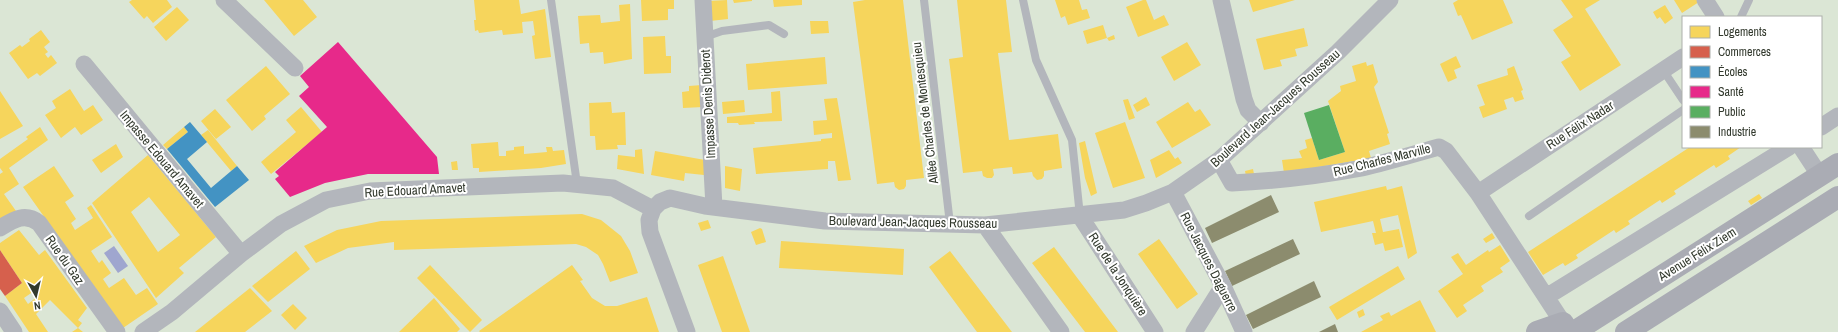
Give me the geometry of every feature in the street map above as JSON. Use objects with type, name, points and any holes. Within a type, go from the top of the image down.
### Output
[{"type":"main road","name":"Avenue Félix Ziem","points":[[1537,332],[1568,329],[1838,164]]},
{"type":"main road","points":[[1626,332],[1838,197]]},
{"type":"street","points":[[224,0],[295,68]]},
{"type":"street","name":"Impasse Denis Diderot","points":[[703,0],[714,207]]},
{"type":"street","points":[[1221,0],[1244,100],[1248,110],[1261,123]]},
{"type":"street","name":"Boulevard Jean-Jacques Rousseau","points":[[653,210],[660,202],[670,198],[714,207],[825,221],[985,225],[1080,216],[1124,210],[1173,192],[1219,160],[1349,41],[1390,0]]},
{"type":"street","points":[[1705,0],[1715,16]]},
{"type":"street","name":"Rue Félix Nadar","points":[[1478,193],[1682,58]]},
{"type":"street","name":"Impasse Edouard Amavet","points":[[84,64],[241,254]]},
{"type":"street","points":[[1822,126],[1838,116]]},
{"type":"street","name":"Rue Charles Marville","points":[[1219,160],[1232,183],[1243,183],[1302,178],[1363,167],[1439,147],[1446,151],[1478,193],[1568,329]]},
{"type":"street","points":[[1546,297],[1787,148]]},
{"type":"street","points":[[1802,148],[1820,176]]},
{"type":"street","name":"Rue Edouard Amavet","points":[[143,332],[172,312],[241,254],[281,224],[326,200],[370,191],[563,183],[613,188],[653,210]]},
{"type":"street","name":"Rue Jacques Daguerre","points":[[1173,192],[1224,286],[1244,332]]},
{"type":"street","points":[[653,210],[649,220],[650,232],[687,332]]},
{"type":"street","name":"Rue de la Jonquière","points":[[1080,216],[1155,332]]},
{"type":"street","name":"Rue du Gaz","points":[[0,228],[14,219],[22,217],[34,218],[117,332]]},
{"type":"street","points":[[985,225],[1061,332]]},
{"type":"street","points":[[1194,332],[1224,286]]},
{"type":"street","points":[[0,310],[14,332]]},
{"type":"lane","points":[[551,0],[577,184]]},
{"type":"lane","name":"Allée Charles de Montesquieu","points":[[924,0],[950,224]]},
{"type":"lane","points":[[1023,0],[1036,60],[1072,140],[1080,216]]},
{"type":"lane","points":[[1741,16],[1749,0]]},
{"type":"lane","points":[[705,37],[722,31],[769,25],[784,34]]},
{"type":"lane","points":[[1663,70],[1682,98]]},
{"type":"lane","points":[[1529,216],[1682,111]]},
{"type":"water","points":[[114,246],[128,266],[118,273],[104,253]]},
{"type":"building: Logements","points":[[132,0],[167,0],[172,7],[153,23],[147,16],[144,19],[129,2]]},
{"type":"building: Logements","points":[[264,0],[303,0],[317,17],[294,36]]},
{"type":"building: Logements","points":[[474,0],[519,0],[521,14],[545,9],[551,57],[535,59],[532,36],[535,35],[533,21],[522,22],[523,33],[503,35],[502,30],[479,33],[478,30],[475,31],[474,20],[476,20]]},
{"type":"building: Logements","points":[[641,0],[674,0],[674,9],[668,9],[668,20],[642,21]]},
{"type":"building: Logements","points":[[727,0],[728,19],[710,21],[708,1]]},
{"type":"building: Logements","points":[[733,0],[752,0],[752,1],[734,3]]},
{"type":"building: Logements","points":[[773,0],[802,0],[802,5],[774,7]]},
{"type":"building: Logements","points":[[865,0],[903,0],[924,178],[906,180],[906,186],[904,189],[899,190],[895,187],[894,182],[877,184],[853,2]]},
{"type":"building: Logements","points":[[957,0],[1006,0],[1012,52],[998,53],[1009,140],[1058,134],[1062,168],[1044,171],[1044,176],[1042,179],[1037,180],[1033,176],[1032,172],[1013,174],[1012,167],[993,169],[994,175],[992,178],[983,176],[982,171],[963,173],[949,59],[963,57]]},
{"type":"building: Logements","points":[[1055,0],[1079,0],[1082,10],[1087,9],[1090,18],[1068,25],[1065,16],[1061,18]]},
{"type":"building: Logements","points":[[1146,0],[1154,20],[1164,15],[1169,25],[1138,37],[1126,7]]},
{"type":"building: Logements","points":[[1249,0],[1295,0],[1253,12]]},
{"type":"building: Logements","points":[[1458,0],[1503,0],[1513,23],[1472,40],[1461,15],[1458,16],[1453,3]]},
{"type":"building: Logements","points":[[1561,0],[1600,0],[1585,9],[1621,65],[1580,91],[1561,62],[1571,56],[1553,30],[1573,17]]},
{"type":"building: Logements","points":[[1674,0],[1702,0],[1682,13]]},
{"type":"building: Logements","points":[[630,4],[632,59],[604,64],[603,52],[590,53],[589,43],[580,44],[578,16],[600,15],[601,23],[620,21],[619,5]]},
{"type":"building: Logements","points":[[1665,5],[1673,18],[1665,24],[1660,17],[1657,19],[1653,12]]},
{"type":"building: Logements","points":[[177,7],[189,20],[166,41],[154,27]]},
{"type":"building: Logements","points":[[810,21],[828,21],[829,33],[811,34]]},
{"type":"building: Logements","points":[[1103,25],[1107,38],[1087,44],[1083,31]]},
{"type":"building: Logements","points":[[1304,28],[1308,46],[1295,49],[1297,56],[1280,60],[1282,66],[1264,70],[1256,39]]},
{"type":"building: Logements","points":[[41,30],[50,42],[44,47],[48,52],[45,54],[48,58],[51,55],[57,63],[40,76],[37,73],[28,79],[9,53],[20,45],[22,47],[30,41],[29,39]]},
{"type":"building: Logements","points":[[1114,35],[1115,39],[1109,41],[1107,38]]},
{"type":"building: Logements","points":[[665,36],[666,56],[671,56],[671,73],[644,74],[643,37]]},
{"type":"building: Logements","points":[[1187,42],[1201,65],[1174,81],[1161,57]]},
{"type":"building: Logements","points":[[1456,56],[1461,67],[1454,70],[1457,78],[1448,82],[1440,64]]},
{"type":"building: Logements","points":[[825,57],[827,84],[748,90],[746,64]]},
{"type":"building: Logements","points":[[1366,62],[1367,66],[1373,64],[1378,82],[1374,87],[1389,133],[1387,134],[1390,144],[1369,151],[1371,158],[1284,173],[1282,160],[1302,158],[1299,151],[1307,148],[1305,140],[1312,138],[1319,160],[1345,152],[1328,101],[1341,91],[1340,86],[1356,81],[1352,66]]},
{"type":"building: Logements","points":[[266,66],[290,94],[264,116],[266,119],[252,131],[226,100]]},
{"type":"building: Logements","points":[[1514,66],[1523,90],[1521,91],[1524,99],[1515,102],[1513,97],[1504,100],[1507,109],[1483,118],[1479,107],[1485,105],[1477,85],[1508,75],[1507,69]]},
{"type":"building: Logements","points":[[702,85],[703,107],[683,108],[682,92],[689,91],[689,86]]},
{"type":"building: Logements","points":[[70,89],[84,111],[93,105],[103,120],[81,135],[75,127],[61,138],[45,115],[56,108],[52,101]]},
{"type":"building: Logements","points":[[0,91],[23,126],[0,139]]},
{"type":"building: Logements","points":[[780,91],[782,121],[754,122],[755,124],[739,125],[738,123],[727,123],[727,117],[772,113],[771,92]]},
{"type":"building: Logements","points":[[1146,97],[1150,105],[1137,112],[1133,105]]},
{"type":"building: Logements","points":[[837,98],[851,180],[838,181],[835,161],[828,161],[828,169],[756,174],[753,148],[821,141],[821,139],[832,138],[832,133],[814,135],[813,121],[827,120],[824,99]]},
{"type":"building: Logements","points":[[1128,99],[1135,118],[1129,120],[1123,100]]},
{"type":"building: Logements","points":[[744,100],[745,112],[723,114],[722,102]]},
{"type":"building: Logements","points":[[611,102],[612,113],[625,112],[626,145],[617,145],[618,149],[596,150],[595,136],[590,136],[589,103]]},
{"type":"building: Logements","points":[[1188,102],[1195,112],[1200,109],[1211,125],[1172,148],[1156,122]]},
{"type":"building: Logements","points":[[301,107],[322,132],[271,174],[261,162],[296,132],[286,120]]},
{"type":"building: Logements","points":[[215,109],[231,127],[216,139],[201,121]]},
{"type":"building: Logements","points":[[1125,122],[1145,178],[1113,188],[1095,133]]},
{"type":"building: Logements","points":[[40,127],[48,140],[9,168],[19,184],[4,194],[16,211],[0,221],[0,174],[3,172],[0,168],[0,159],[28,139],[26,137]]},
{"type":"building: Logements","points":[[184,127],[188,132],[167,149],[163,145]]},
{"type":"building: Logements","points":[[208,130],[237,166],[231,171],[201,135]]},
{"type":"building: Logements","points":[[1085,141],[1097,193],[1091,196],[1085,178],[1079,143]]},
{"type":"building: Logements","points":[[498,142],[499,156],[506,156],[506,151],[514,150],[514,147],[524,146],[524,154],[547,152],[546,147],[552,147],[553,151],[564,150],[566,164],[541,168],[479,172],[479,168],[473,168],[471,144]]},
{"type":"building: Logements","points":[[116,144],[123,157],[101,173],[92,160]]},
{"type":"building: Logements","points":[[1688,148],[1740,148],[1728,156],[1730,159],[1716,168],[1714,165],[1674,191],[1676,194],[1662,203],[1660,200],[1628,221],[1630,224],[1616,233],[1614,230],[1576,255],[1578,258],[1565,266],[1563,263],[1543,275],[1528,252]]},
{"type":"building: Logements","points":[[642,149],[644,174],[617,169],[618,155],[635,157],[635,150]]},
{"type":"building: Logements","points":[[1169,150],[1175,159],[1178,157],[1182,163],[1156,178],[1150,160]]},
{"type":"building: Logements","points":[[655,151],[705,160],[704,175],[685,173],[684,181],[651,175]]},
{"type":"building: Logements","points":[[148,155],[216,237],[179,268],[184,273],[156,298],[92,203]],"holes":[[[149,197],[180,235],[158,252],[131,212]]]},
{"type":"building: Logements","points":[[457,161],[458,170],[452,170],[451,162]]},
{"type":"building: Logements","points":[[54,166],[74,196],[65,202],[76,219],[71,223],[75,230],[93,218],[87,208],[91,205],[112,237],[91,251],[99,263],[102,260],[111,273],[103,279],[109,288],[124,278],[136,295],[147,288],[158,304],[123,328],[23,187]]},
{"type":"building: Logements","points":[[725,166],[742,169],[740,191],[725,188]]},
{"type":"building: Logements","points":[[1253,169],[1254,174],[1246,176],[1245,171]]},
{"type":"building: Logements","points":[[1386,186],[1387,190],[1402,186],[1417,253],[1408,259],[1398,215],[1380,219],[1383,232],[1399,229],[1403,247],[1385,251],[1383,243],[1375,245],[1372,233],[1376,233],[1373,221],[1321,232],[1314,202]]},
{"type":"building: Logements","points":[[1759,194],[1762,198],[1751,205],[1748,201]]},
{"type":"building: Logements","points":[[582,214],[601,220],[621,236],[630,251],[638,273],[610,282],[598,255],[586,247],[576,244],[394,250],[394,242],[348,248],[316,263],[304,246],[337,230],[381,221]]},
{"type":"building: Logements","points":[[708,220],[711,228],[701,231],[698,223]]},
{"type":"building: Logements","points":[[760,228],[762,229],[766,242],[756,245],[751,232]]},
{"type":"building: Logements","points":[[19,230],[39,255],[45,250],[87,308],[78,320],[82,323],[78,328],[50,300],[36,314],[48,332],[29,332],[5,296],[22,283],[0,250],[0,243]],"holes":[[[34,291],[38,296],[28,304],[24,298]]]},
{"type":"building: Logements","points":[[1492,233],[1495,238],[1486,243],[1483,239]]},
{"type":"building: Logements","points":[[1159,239],[1198,294],[1177,309],[1138,254]]},
{"type":"building: Logements","points":[[781,241],[904,249],[903,275],[779,268]]},
{"type":"building: Logements","points":[[1500,245],[1510,261],[1500,268],[1503,272],[1481,286],[1484,291],[1463,305],[1467,311],[1457,318],[1438,291],[1463,274],[1451,257],[1458,253],[1466,265],[1488,250],[1489,252]]},
{"type":"building: Logements","points":[[1054,247],[1118,332],[1085,332],[1032,263]]},
{"type":"building: Logements","points":[[296,251],[310,269],[268,302],[252,286]]},
{"type":"building: Logements","points":[[950,251],[1012,332],[977,332],[929,267]]},
{"type":"building: Logements","points":[[723,256],[750,332],[722,332],[698,265]]},
{"type":"building: Logements","points":[[430,265],[482,320],[470,332],[417,278]]},
{"type":"building: Logements","points":[[572,265],[583,280],[580,281],[592,298],[605,306],[617,306],[647,297],[659,332],[479,331]]},
{"type":"building: Logements","points":[[1398,266],[1405,279],[1337,320],[1329,307]]},
{"type":"building: Logements","points":[[250,288],[272,311],[245,332],[195,332]]},
{"type":"building: Logements","points":[[434,298],[460,329],[457,332],[399,332]]},
{"type":"building: Logements","points":[[1420,300],[1436,332],[1361,332],[1383,320],[1380,316],[1389,312],[1391,316]]},
{"type":"building: Logements","points":[[293,304],[307,318],[295,330],[281,315]]},
{"type":"building: Logements","points":[[1363,309],[1365,315],[1359,318],[1357,312]]},
{"type":"building: Logements","points":[[78,328],[83,332],[72,332]]},
{"type":"building: Commerces","points":[[0,250],[22,283],[5,296],[0,289]]},
{"type":"building: Écoles","points":[[190,122],[207,142],[187,159],[211,188],[237,166],[249,180],[215,207],[167,149],[188,132],[184,127]]},
{"type":"building: Santé","points":[[338,42],[437,157],[439,174],[368,174],[325,183],[290,197],[275,179],[279,176],[275,172],[327,127],[299,96],[309,87],[300,76]]},
{"type":"building: Public","points":[[1329,105],[1345,152],[1319,160],[1304,113]]},
{"type":"building: Industrie","points":[[1271,195],[1279,212],[1212,243],[1205,228]]},
{"type":"building: Industrie","points":[[1293,239],[1300,254],[1232,286],[1225,271]]},
{"type":"building: Industrie","points":[[1314,281],[1321,297],[1253,329],[1246,315]]},
{"type":"building: Industrie","points":[[1335,324],[1338,332],[1319,332]]}]
